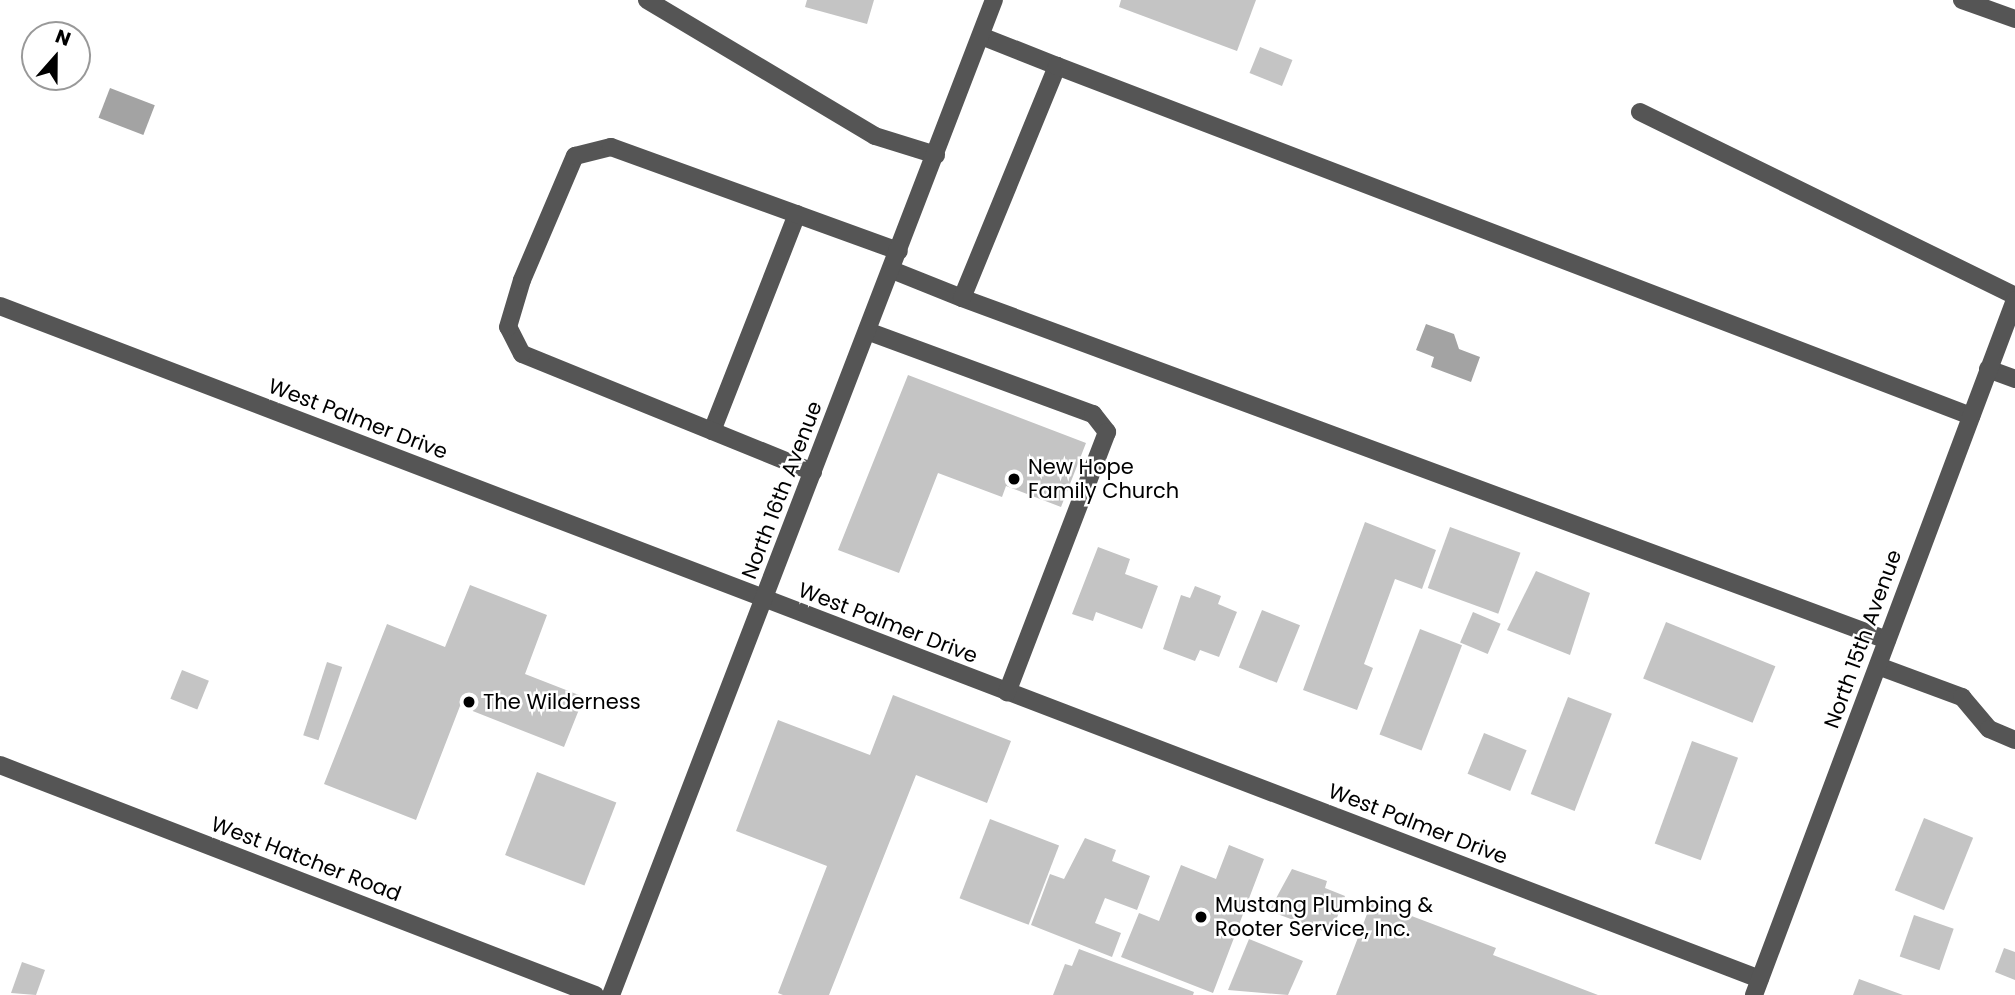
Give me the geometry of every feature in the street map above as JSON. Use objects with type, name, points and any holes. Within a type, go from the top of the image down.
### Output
[{"type":"street","points":[[647,0],[875,136],[936,155]]},
{"type":"street","name":"North 16th Avenue","points":[[611,995],[994,0]]},
{"type":"street","points":[[1962,0],[2015,19]]},
{"type":"street","points":[[981,36],[1971,416]]},
{"type":"street","points":[[962,298],[1057,66]]},
{"type":"street","points":[[1640,112],[2015,298]]},
{"type":"street","points":[[813,472],[522,354],[508,327],[575,156],[611,147],[899,251]]},
{"type":"street","points":[[712,431],[797,214]]},
{"type":"street","points":[[892,270],[1887,640]]},
{"type":"street","name":"North 15th Avenue","points":[[1757,987],[2015,298]]},
{"type":"street","name":"West Palmer Drive","points":[[0,306],[1007,692],[1757,987]]},
{"type":"street","points":[[867,331],[1093,414],[1107,432],[1007,692]]},
{"type":"street","points":[[1989,369],[2015,379]]},
{"type":"street","points":[[1878,666],[1962,697],[1989,729],[2015,740]]},
{"type":"street","name":"West Hatcher Road","points":[[0,765],[595,995]]},
{"type":"shaded area","points":[[110,88],[155,105],[143,135],[99,118]]},
{"type":"shaded area","points":[[1426,324],[1454,334],[1459,349],[1480,357],[1471,382],[1431,367],[1434,357],[1416,350]]},
{"type":"building","points":[[807,0],[874,0],[867,24],[805,7]]},
{"type":"building","points":[[1121,0],[1256,0],[1237,51],[1119,7]]},
{"type":"building","points":[[1260,47],[1292,60],[1282,86],[1250,73]]},
{"type":"building","name":"New Hope Family Church","points":[[908,375],[1086,443],[1061,507],[1006,486],[1002,497],[938,473],[899,573],[838,550]]},
{"type":"building","points":[[1365,522],[1436,550],[1422,589],[1395,579],[1364,664],[1373,668],[1357,710],[1303,690]]},
{"type":"building","points":[[1450,527],[1520,553],[1498,614],[1428,588]]},
{"type":"building","points":[[1098,547],[1130,559],[1125,574],[1158,586],[1142,629],[1096,612],[1093,621],[1072,614]]},
{"type":"building","points":[[1536,571],[1590,593],[1570,655],[1507,630]]},
{"type":"building","name":"The Wilderness","points":[[470,585],[547,615],[525,674],[584,697],[564,747],[460,706],[416,820],[324,784],[387,624],[445,647]]},
{"type":"building","points":[[1195,586],[1221,596],[1218,604],[1237,612],[1219,657],[1200,650],[1195,661],[1163,649],[1181,595],[1190,598]]},
{"type":"building","points":[[1262,610],[1300,625],[1277,683],[1239,667]]},
{"type":"building","points":[[1473,612],[1501,624],[1488,654],[1460,642]]},
{"type":"building","points":[[1666,622],[1775,666],[1753,723],[1643,679]]},
{"type":"building","points":[[1420,629],[1462,645],[1422,751],[1380,734]]},
{"type":"building","points":[[327,662],[342,667],[318,740],[303,735]]},
{"type":"building","points":[[182,670],[209,681],[197,710],[170,699]]},
{"type":"building","points":[[893,695],[1011,741],[987,803],[916,775],[829,995],[783,995],[778,993],[827,866],[736,831],[778,720],[870,755]]},
{"type":"building","points":[[1568,697],[1612,714],[1575,811],[1531,794]]},
{"type":"building","points":[[1484,733],[1527,750],[1510,791],[1468,774]]},
{"type":"building","points":[[1692,741],[1738,758],[1701,860],[1655,843]]},
{"type":"building","points":[[537,772],[616,802],[584,886],[505,855]]},
{"type":"building","points":[[1924,818],[1973,838],[1944,910],[1895,890]]},
{"type":"building","points":[[990,819],[1059,846],[1029,925],[960,898]]},
{"type":"building","points":[[1085,838],[1116,850],[1112,861],[1150,876],[1137,910],[1105,898],[1095,923],[1121,933],[1112,957],[1031,925],[1050,874],[1064,879]]},
{"type":"building","name":"Mustang Plumbing & Rooter Service, Inc.","points":[[1229,845],[1264,859],[1213,993],[1121,957],[1139,913],[1159,921],[1181,865],[1216,879]]},
{"type":"building","points":[[1292,869],[1327,881],[1325,888],[1345,896],[1331,934],[1269,911]]},
{"type":"building","points":[[1372,901],[1496,948],[1493,955],[1598,995],[1336,995]]},
{"type":"building","points":[[1914,915],[1954,929],[1939,970],[1900,957]]},
{"type":"building","points":[[1249,939],[1303,961],[1288,995],[1228,990]]},
{"type":"building","points":[[2004,948],[2015,952],[2015,980],[1995,972]]},
{"type":"building","points":[[1079,949],[1194,992],[1193,995],[1053,995],[1065,964],[1072,966]]},
{"type":"building","points":[[22,962],[45,970],[36,995],[11,993]]},
{"type":"building","points":[[1859,979],[1903,995],[1853,995]]},
{"type":"place","name":"New Hope Family Church","points":[[1014,479]]},
{"type":"place","name":"The Wilderness","points":[[469,702]]},
{"type":"place","name":"Mustang Plumbing & Rooter Service, Inc.","points":[[1201,917]]}]
